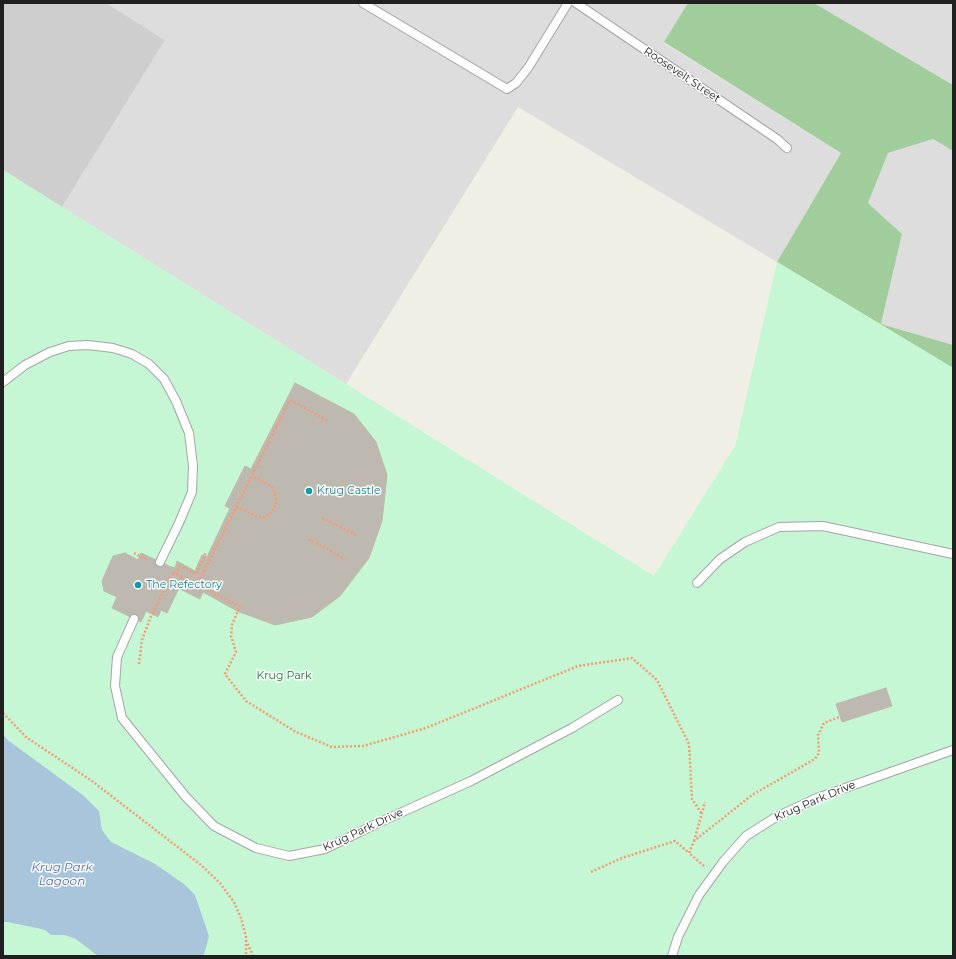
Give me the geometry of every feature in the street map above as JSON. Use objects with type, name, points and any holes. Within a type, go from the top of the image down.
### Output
[{"type":"lane","points":[[364,3],[507,88],[516,83],[528,68],[568,3]]},
{"type":"lane","name":"Roosevelt Street","points":[[576,3],[787,148]]},
{"type":"lane","points":[[3,382],[25,365],[50,352],[69,346],[88,345],[113,348],[132,354],[149,364],[164,379],[176,401],[189,433],[192,466],[192,492],[180,523],[160,562]]},
{"type":"lane","points":[[697,583],[720,559],[745,542],[779,527],[823,526],[953,554]]},
{"type":"lane","name":"Krug Park Drive","points":[[134,619],[117,657],[115,686],[122,718],[186,797],[214,826],[256,848],[290,856],[325,848],[378,822],[471,781],[572,728],[618,700]]},
{"type":"lane","name":"Krug Park Drive","points":[[672,956],[678,937],[699,894],[723,862],[746,836],[776,817],[817,798],[953,750]]},
{"type":"path","points":[[327,420],[290,400],[197,585],[240,606],[232,625],[231,636],[236,652],[225,674],[246,701],[296,732],[332,747],[363,746],[426,728],[578,666],[632,658],[657,680],[689,744],[692,799],[702,814]]},
{"type":"path","points":[[236,507],[258,517],[264,517],[270,514],[274,509],[276,503],[275,492],[272,486],[252,476]]},
{"type":"path","points":[[322,518],[357,535]]},
{"type":"path","points":[[309,539],[345,559]]},
{"type":"path","points":[[139,664],[142,640],[151,616],[174,574],[179,566],[196,574],[206,552]]},
{"type":"path","points":[[134,553],[143,558]]},
{"type":"path","points":[[3,713],[26,736],[92,781],[202,865],[220,883],[234,902],[241,918],[253,956]]},
{"type":"path","points":[[694,841],[752,795],[815,759],[819,753],[818,735],[824,723],[839,717]]},
{"type":"path","points":[[689,853],[705,802]]},
{"type":"path","points":[[590,872],[622,858],[675,841],[714,875]]},
{"type":"path","points":[[246,937],[246,956]]},
{"type":"shaded area","points":[[3,3],[106,3],[165,40],[62,207],[3,170]]},
{"type":"shaded area","points":[[106,3],[688,3],[664,43],[841,153],[777,262],[518,107],[346,384],[62,207],[165,40]]},
{"type":"shaded area","points":[[814,3],[953,3],[953,85]]},
{"type":"shaded area","points":[[933,139],[953,151],[953,345],[881,324],[902,234],[868,203],[888,153]]},
{"type":"green space","points":[[688,3],[814,3],[953,85],[953,151],[933,139],[888,153],[868,203],[902,234],[881,324],[953,345],[953,368],[777,262],[841,153],[664,42]]},
{"type":"green space","name":"Krug Park","points":[[3,170],[654,576],[735,446],[777,262],[953,368],[953,956],[3,956]]},
{"type":"water","name":"Krug Park Lagoon","points":[[3,735],[84,796],[99,811],[102,830],[111,842],[155,864],[184,884],[195,895],[209,936],[203,956],[98,956],[76,939],[65,935],[51,935],[45,930],[3,922]]},
{"type":"building","name":"Krug Castle","points":[[295,383],[354,414],[376,442],[387,475],[382,521],[369,558],[340,596],[312,617],[275,625],[237,611],[203,592],[200,599],[166,582],[170,576],[166,574],[169,566],[175,568],[177,561],[195,571],[202,555],[207,557],[230,508],[225,506],[245,466],[251,469]]},
{"type":"building","name":"The Refectory","points":[[125,553],[138,560],[141,553],[169,566],[166,574],[170,576],[166,582],[179,588],[167,613],[161,610],[158,617],[146,611],[141,622],[112,608],[117,597],[104,591],[102,581],[113,556]]},
{"type":"building","points":[[886,688],[892,706],[842,722],[836,704]]},
{"type":"place","name":"Krug Castle","points":[[309,491]]},
{"type":"place","name":"The Refectory","points":[[138,585]]}]
